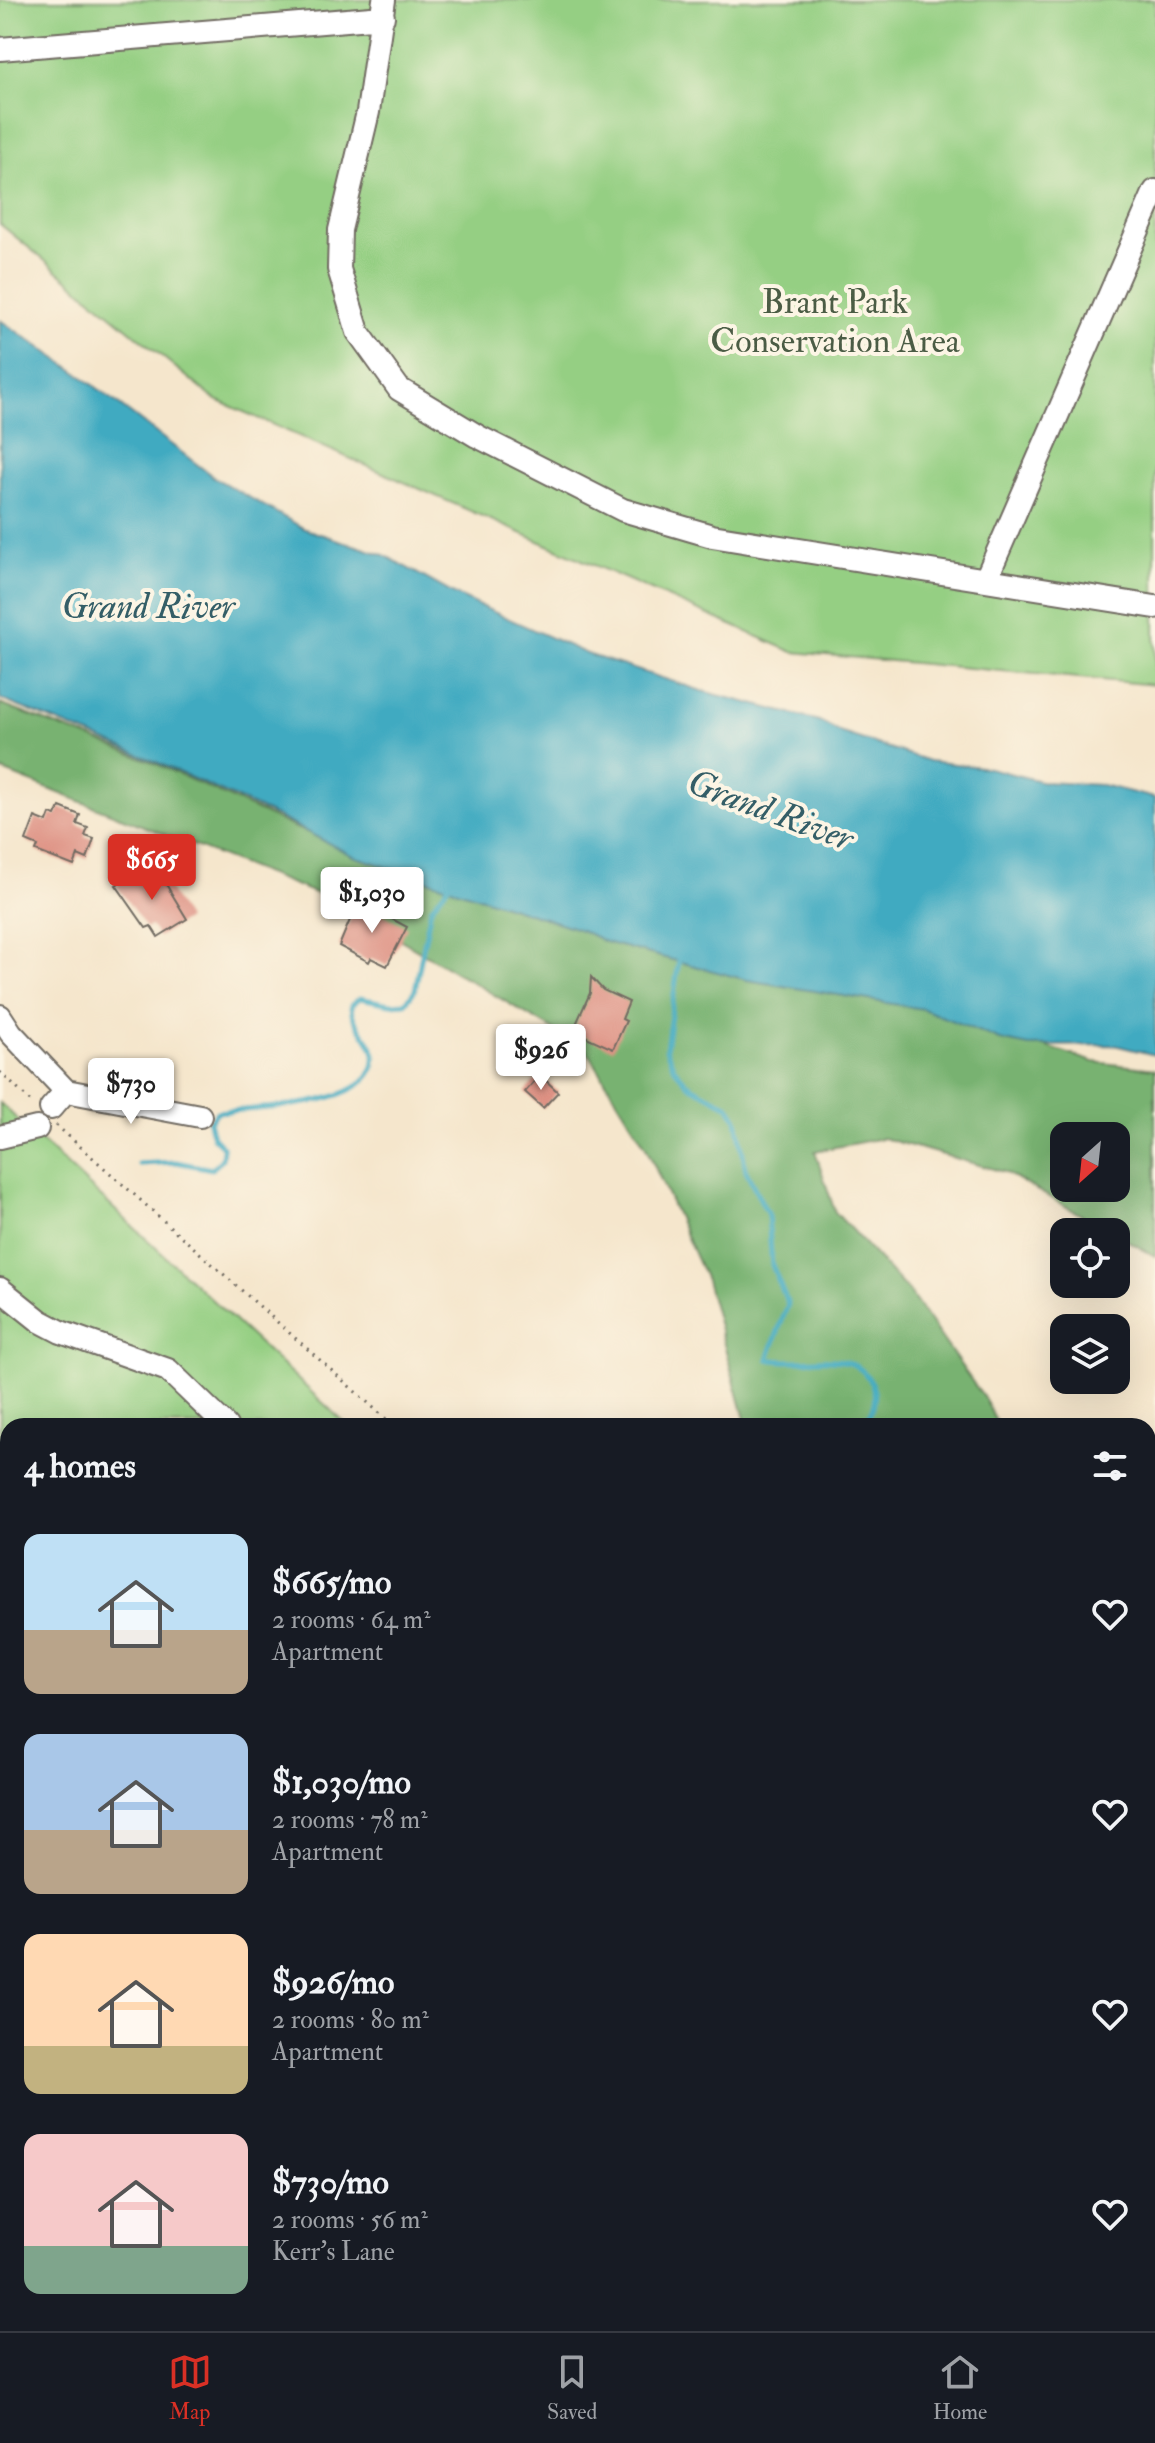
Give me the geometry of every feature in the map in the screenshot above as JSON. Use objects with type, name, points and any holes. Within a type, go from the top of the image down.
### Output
[{"type":"street","points":[[0,49],[383,8],[368,112],[340,230],[339,269],[358,332],[386,376],[399,389],[477,436],[623,510],[712,536],[1155,607]]},
{"type":"street","points":[[986,579],[1155,191]]},
{"type":"street","points":[[4,1033],[47,1110]]},
{"type":"street","points":[[0,1137],[47,1110],[200,1116]]},
{"type":"street","points":[[0,1289],[40,1321],[61,1332],[168,1370],[218,1418]]},
{"type":"path","points":[[0,1072],[47,1110],[385,1418]]},
{"type":"green space","name":"Brant Park Conservation Area","points":[[0,0],[1155,0],[1155,685],[793,652],[214,399],[0,224]]},
{"type":"green space","points":[[0,704],[150,761],[298,829],[683,958],[905,1001],[1094,1062],[1155,1069],[1155,1256],[1130,1242],[1130,1218],[1087,1218],[1058,1202],[1130,1202],[1130,1122],[1050,1122],[1050,1198],[1004,1172],[883,1138],[815,1151],[835,1212],[909,1292],[986,1401],[994,1418],[745,1418],[706,1280],[646,1147],[586,1049],[333,900],[0,770]]},
{"type":"green space","points":[[0,1103],[339,1418],[0,1418]]},
{"type":"water","name":"Grand River","points":[[0,320],[75,371],[215,478],[305,529],[384,555],[456,595],[587,654],[702,691],[819,721],[842,733],[929,761],[989,768],[1044,782],[1102,785],[1155,798],[1155,1055],[1114,1045],[1029,1046],[1000,1040],[923,1009],[747,980],[605,942],[581,930],[353,856],[278,817],[152,760],[0,699]]},
{"type":"building","points":[[60,807],[80,815],[77,824],[88,828],[85,836],[94,839],[87,859],[78,855],[74,866],[36,851],[38,846],[26,841],[35,817],[47,822],[50,814],[56,816]]},
{"type":"building","points":[[139,871],[144,879],[158,871],[187,919],[158,937],[151,926],[146,928],[116,885]]},
{"type":"building","points":[[358,901],[407,927],[387,966],[371,958],[369,962],[339,946]]},
{"type":"building","points":[[591,977],[603,990],[629,1002],[622,1019],[626,1021],[613,1049],[573,1031],[590,993]]},
{"type":"building","points":[[540,1075],[558,1092],[543,1108],[525,1092]]},
{"type":"waterway","points":[[139,1164],[176,1162],[212,1169],[222,1159],[223,1147],[213,1137],[209,1122],[217,1112],[311,1102],[357,1086],[371,1072],[374,1054],[354,1018],[351,1005],[360,998],[390,1004],[405,1003],[415,990],[431,908],[449,885]]},
{"type":"waterway","points":[[679,960],[666,1049],[674,1068],[689,1085],[729,1106],[737,1119],[746,1171],[768,1215],[772,1265],[788,1304],[768,1359],[826,1360],[853,1364],[864,1372],[874,1391],[873,1407],[867,1418]]}]
